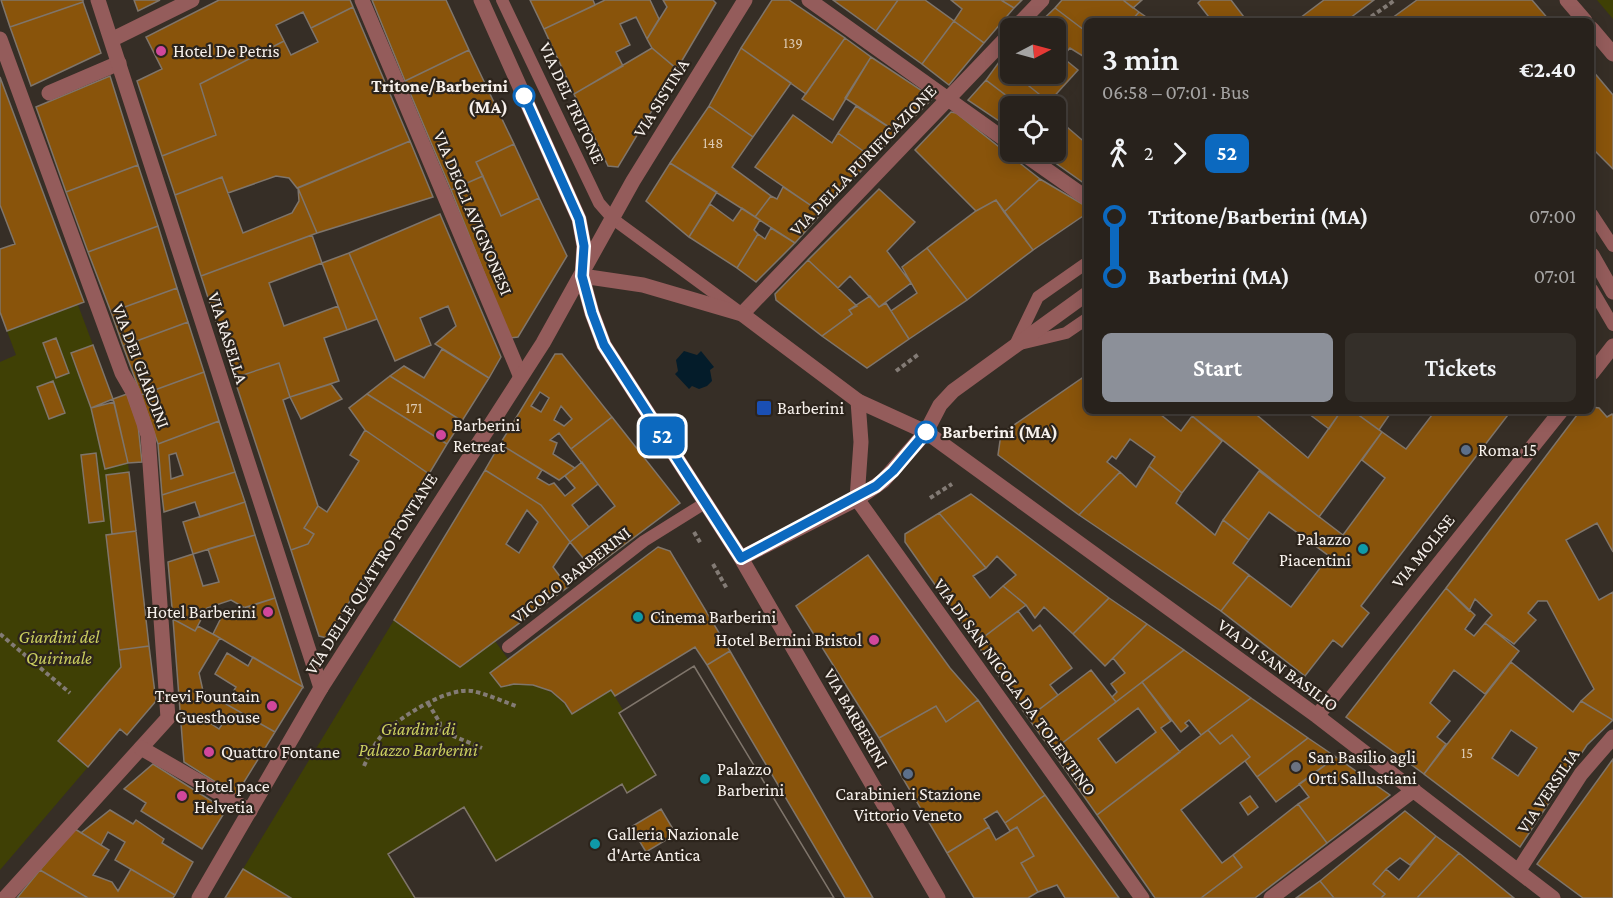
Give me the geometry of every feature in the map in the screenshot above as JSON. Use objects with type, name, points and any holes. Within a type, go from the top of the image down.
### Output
[{"type":"street","name":"VIA RASELLA","points":[[98,0],[321,688]]},
{"type":"street","points":[[111,40],[192,0]]},
{"type":"street","name":"VIA DEGLI AVIGNONESI","points":[[362,0],[520,375]]},
{"type":"street","points":[[481,0],[579,219],[584,246],[582,276],[643,285],[742,314]]},
{"type":"street","name":"VIA SISTINA","points":[[582,276],[633,182],[745,0]]},
{"type":"street","points":[[809,0],[1000,136]]},
{"type":"street","points":[[1025,18],[1042,0]]},
{"type":"street","points":[[1567,0],[1582,18]]},
{"type":"street","points":[[1594,31],[1613,54]]},
{"type":"street","name":"VIA DEI GIARDINI","points":[[0,39],[122,373],[133,392],[148,435],[168,718],[5,898]]},
{"type":"street","name":"VIA DELLA PURIFICAZIONE","points":[[742,314],[1000,45]]},
{"type":"street","points":[[50,93],[119,63]]},
{"type":"street","points":[[1035,162],[1084,197]]},
{"type":"street","points":[[1594,259],[1613,292]]},
{"type":"street","name":"VIA DELLE QUATTRO FONTANE","points":[[199,898],[321,688],[582,276]]},
{"type":"street","name":"VIA BARBERINI","points":[[582,276],[604,345],[741,558],[938,898]]},
{"type":"street","points":[[741,558],[857,499],[893,471],[926,432],[940,405],[953,391],[1084,296]]},
{"type":"street","name":"VIA DI SAN BASILIO","points":[[742,314],[858,401],[926,432],[978,467],[1317,716],[1553,898]]},
{"type":"street","points":[[1594,370],[1613,346]]},
{"type":"street","points":[[857,499],[861,442],[858,401]]},
{"type":"street","name":"VIA MOLISE","points":[[1317,716],[1559,414]]},
{"type":"street","name":"VIA DI SAN NICOLA DA TOLENTINO","points":[[857,499],[1142,898]]},
{"type":"street","name":"VIA VERSILIA","points":[[1519,870],[1574,783],[1613,737]]},
{"type":"street","points":[[141,748],[250,811]]},
{"type":"street","points":[[1271,898],[1414,790]]},
{"type":"lane","name":"VIA DEL TRITONE","points":[[502,0],[599,203],[613,219],[742,314]]},
{"type":"lane","points":[[1594,217],[1613,246]]},
{"type":"lane","points":[[1016,345],[1038,297],[1084,265]]},
{"type":"lane","points":[[1594,292],[1613,325]]},
{"type":"lane","points":[[1016,345],[1066,333],[1084,321]]},
{"type":"lane","name":"VICOLO BARBERINI","points":[[508,646],[656,532],[705,502]]},
{"type":"path","points":[[1369,18],[1395,0]]},
{"type":"path","points":[[896,370],[919,354]]},
{"type":"path","points":[[930,498],[952,484]]},
{"type":"path","points":[[713,564],[727,589]]},
{"type":"path","points":[[0,634],[70,693]]},
{"type":"path","points":[[364,766],[383,735],[402,718],[428,703],[459,691],[471,691],[516,706]]},
{"type":"path","points":[[428,703],[440,723],[440,730],[482,748]]},
{"type":"green space","points":[[1597,0],[1613,0],[1613,19]]},
{"type":"green space","name":"Giardini del Quirinale","points":[[78,305],[93,345],[71,354],[91,408],[105,468],[128,463],[129,472],[106,475],[112,534],[106,535],[121,667],[58,740],[88,767],[0,870],[0,362],[16,355],[7,331]]},
{"type":"green space","name":"Giardini di Palazzo Barberini","points":[[394,620],[460,667],[495,641],[508,659],[491,673],[501,687],[522,685],[541,688],[558,698],[572,714],[611,690],[623,710],[619,713],[656,775],[627,793],[621,784],[496,861],[464,808],[388,854],[415,898],[291,898],[243,869]]},
{"type":"water","points":[[684,351],[697,355],[701,351],[714,367],[710,370],[712,381],[707,386],[699,389],[692,386],[689,389],[675,374],[678,371],[676,360]]},
{"type":"building","points":[[1,0],[83,0],[83,2],[10,27]]},
{"type":"building","points":[[134,0],[160,0],[138,11]]},
{"type":"building","points":[[219,0],[350,0],[353,7],[311,28],[303,12],[276,25],[284,41],[200,84],[216,135],[162,156],[137,81],[162,69],[146,37]]},
{"type":"building","points":[[372,0],[446,0],[469,50],[405,81]]},
{"type":"building","points":[[530,0],[593,0],[595,5],[544,29]]},
{"type":"building","points":[[605,0],[650,0],[659,19],[647,39],[636,17],[620,24],[630,45],[616,52],[623,66],[574,94],[544,29]]},
{"type":"building","points":[[663,0],[713,0],[716,3],[677,69],[652,48],[647,39],[667,7]]},
{"type":"building","points":[[772,0],[789,0],[845,38],[806,94],[741,48]]},
{"type":"building","points":[[833,0],[898,0],[876,31]]},
{"type":"building","points":[[898,0],[925,0],[954,21],[922,64],[876,31]]},
{"type":"building","points":[[951,0],[1001,0],[1014,8],[1005,18],[1000,18],[1000,24],[984,43],[954,21],[962,9]]},
{"type":"building","points":[[1001,0],[1022,0],[1014,8]]},
{"type":"building","points":[[1062,0],[1123,0],[1139,12],[1134,18],[1084,18],[1084,30],[1055,8]]},
{"type":"building","points":[[1123,0],[1142,0],[1133,8]]},
{"type":"building","points":[[1201,0],[1231,0],[1245,18],[1210,18],[1198,3]]},
{"type":"building","points":[[1324,0],[1374,0],[1350,18],[1300,18]]},
{"type":"building","points":[[1417,0],[1532,0],[1547,18],[1392,18]]},
{"type":"building","points":[[83,2],[101,53],[31,86],[10,27]]},
{"type":"building","points":[[353,7],[410,141],[297,188],[289,178],[276,176],[228,193],[222,177],[175,195],[162,156],[216,135],[200,84],[284,41],[291,55],[318,42],[311,28]]},
{"type":"building","points":[[1055,8],[1084,30],[1084,57],[1070,48],[1066,52],[1066,18],[1044,18]]},
{"type":"building","points":[[1139,12],[1148,18],[1134,18]]},
{"type":"building","points":[[954,21],[984,43],[949,85],[922,64]]},
{"type":"building","points":[[845,38],[871,57],[833,120],[802,99]]},
{"type":"building","points":[[652,48],[677,69],[618,167],[608,166],[574,94]]},
{"type":"building","points":[[741,48],[791,83],[753,137],[709,106]]},
{"type":"building","points":[[469,50],[514,144],[476,162],[483,176],[451,190],[405,81]]},
{"type":"building","points":[[871,57],[933,98],[898,133],[845,98]]},
{"type":"building","points":[[1066,60],[1078,70],[1066,83]]},
{"type":"building","points":[[999,62],[1000,84],[1026,84],[1042,96],[1007,96],[986,80]]},
{"type":"building","points":[[1594,72],[1613,95],[1613,169],[1594,150]]},
{"type":"building","points":[[110,76],[138,165],[66,192],[36,107]]},
{"type":"building","points":[[0,77],[84,302],[7,331],[0,312],[0,249],[15,244],[0,205]]},
{"type":"building","points":[[986,80],[1007,96],[1000,96],[1000,122],[968,100]]},
{"type":"building","points":[[1026,84],[1065,84],[1054,96],[1042,96]]},
{"type":"building","points":[[709,106],[753,137],[732,167],[771,196],[755,217],[670,163]]},
{"type":"building","points":[[856,106],[898,133],[873,158],[838,133]]},
{"type":"building","points":[[951,112],[956,113],[1000,148],[1000,162],[1018,162],[1040,179],[1004,212],[996,200],[976,211],[915,150]]},
{"type":"building","points":[[793,115],[832,143],[838,133],[873,158],[822,213],[755,167]]},
{"type":"building","points":[[1066,126],[1084,142],[1084,183],[1054,162],[1066,162]]},
{"type":"building","points":[[410,141],[433,197],[317,233],[298,188]]},
{"type":"building","points":[[514,144],[539,198],[501,216],[476,162]]},
{"type":"building","points":[[670,163],[717,192],[689,237],[646,201]]},
{"type":"building","points":[[138,165],[158,226],[88,252],[66,192]]},
{"type":"building","points":[[483,176],[501,216],[539,198],[567,256],[518,337],[510,338],[451,190]]},
{"type":"building","points":[[222,177],[243,233],[292,213],[299,201],[298,188],[317,233],[201,276],[175,195]]},
{"type":"building","points":[[1040,179],[1084,205],[1084,215],[1033,250],[1004,212]]},
{"type":"building","points":[[783,187],[822,213],[795,243],[755,217],[771,196],[777,199]]},
{"type":"building","points":[[879,189],[915,222],[887,251],[911,283],[879,307],[850,276],[838,288],[808,260]]},
{"type":"building","points":[[996,200],[1033,250],[967,300],[927,248],[976,211]]},
{"type":"building","points":[[710,204],[733,221],[742,208],[760,220],[754,230],[758,234],[737,268],[689,237]]},
{"type":"building","points":[[440,214],[501,357],[489,378],[435,344],[456,326],[448,306],[420,318],[431,345],[395,361],[349,253]]},
{"type":"building","points":[[158,226],[177,288],[111,312],[88,252]]},
{"type":"building","points":[[771,228],[795,243],[756,282],[737,268],[758,234],[765,239]]},
{"type":"building","points":[[312,235],[322,263],[269,283],[284,326],[338,306],[347,330],[324,338],[339,381],[290,397],[279,363],[234,378],[201,276]]},
{"type":"building","points":[[927,248],[967,300],[909,339],[891,311],[917,293],[902,267]]},
{"type":"building","points":[[349,253],[377,319],[347,330],[322,263]]},
{"type":"building","points":[[808,260],[857,306],[849,310],[852,314],[822,336],[776,300],[775,294]]},
{"type":"building","points":[[177,288],[188,322],[123,346],[111,312]]},
{"type":"building","points":[[870,296],[879,307],[886,303],[909,339],[867,368],[822,336],[852,314],[849,310]]},
{"type":"building","points":[[188,322],[204,372],[141,395],[123,346]]},
{"type":"building","points":[[56,338],[69,373],[56,378],[43,343]]},
{"type":"building","points":[[93,345],[113,399],[91,408],[71,353]]},
{"type":"building","points":[[442,349],[489,378],[462,421],[390,376],[404,366],[424,378]]},
{"type":"building","points":[[555,354],[562,354],[612,417],[571,449],[559,433],[550,440],[557,443],[553,454],[575,468],[559,480],[500,444]],"holes":[[[540,392],[549,398],[541,412],[531,406]],[[561,406],[572,419],[564,426],[554,420]]]},
{"type":"building","points":[[279,363],[290,397],[283,400],[318,506],[304,528],[314,534],[308,544],[291,550],[234,378]]},
{"type":"building","points":[[204,372],[219,421],[158,444],[141,395]]},
{"type":"building","points":[[390,376],[462,421],[447,444],[367,394]]},
{"type":"building","points":[[1084,377],[1084,414],[1160,414],[1181,431],[1192,416],[1222,441],[1182,493],[1149,466],[1155,457],[1130,439],[1116,459],[1112,456],[1107,462],[1120,472],[1079,515],[998,455],[1001,434]]},
{"type":"building","points":[[53,381],[65,413],[49,419],[37,387]]},
{"type":"building","points":[[331,384],[342,399],[301,419],[290,397]]},
{"type":"building","points":[[127,394],[138,425],[142,462],[128,463],[113,399]]},
{"type":"building","points":[[367,394],[447,444],[429,474],[365,430],[349,408]]},
{"type":"building","points":[[114,402],[128,463],[105,469],[91,408]]},
{"type":"building","points":[[1594,407],[1599,408],[1607,417],[1612,414],[1613,416],[1613,552],[1597,523],[1566,540],[1599,600],[1613,592],[1613,720],[1581,701],[1594,689],[1547,601],[1538,601],[1528,613],[1536,620],[1514,644],[1485,623],[1492,615],[1475,599],[1469,611],[1446,588],[1578,414],[1594,414]]},
{"type":"building","points":[[1190,414],[1256,414],[1308,458],[1339,414],[1357,414],[1382,432],[1319,517]]},
{"type":"building","points":[[1309,414],[1339,414],[1329,429]]},
{"type":"building","points":[[1357,414],[1390,414],[1379,430]]},
{"type":"building","name":"Palazzo Piacentini","points":[[1433,414],[1509,414],[1361,606],[1369,613],[1342,647],[1333,640],[1305,676],[1221,611],[1249,575],[1291,607],[1329,556],[1269,512],[1249,540],[1223,520],[1259,471],[1343,535],[1385,478],[1362,460],[1382,432],[1406,449]]},
{"type":"building","points":[[612,417],[680,503],[592,569],[570,542],[615,506],[571,449]]},
{"type":"building","points":[[219,421],[235,472],[162,495],[158,444]],"holes":[[[176,453],[183,475],[171,479],[169,455]]]},
{"type":"building","points":[[365,430],[429,474],[327,638],[319,636],[291,550],[308,544],[314,534],[304,528],[318,506],[327,512],[359,461],[350,455]]},
{"type":"building","points":[[500,444],[542,470],[537,478],[549,485],[554,483],[565,496],[575,488],[565,476],[582,462],[598,484],[572,505],[589,527],[570,542],[541,505],[485,470]]},
{"type":"building","points":[[96,453],[104,521],[89,523],[81,455]]},
{"type":"building","points":[[1149,466],[1182,493],[1176,503],[1215,535],[1223,520],[1249,540],[1233,563],[1249,575],[1221,611],[1079,515],[1120,472],[1136,487]]},
{"type":"building","points":[[485,470],[541,505],[570,542],[553,567],[568,587],[460,667],[394,620]],"holes":[[[527,510],[538,522],[519,553],[506,544]]]},
{"type":"building","points":[[129,472],[136,531],[112,534],[106,475]]},
{"type":"building","points":[[235,472],[245,502],[200,517],[195,502],[164,512],[162,495]]},
{"type":"building","points":[[971,494],[1109,598],[1073,634],[1044,607],[1035,618],[1026,605],[1003,586],[1016,575],[997,556],[986,568],[939,513]]},
{"type":"building","points":[[245,502],[255,535],[193,554],[183,522]]},
{"type":"building","points":[[939,513],[986,568],[973,576],[990,598],[1003,586],[1026,605],[976,643],[905,542],[905,534]]},
{"type":"building","points":[[136,531],[149,646],[119,650],[106,535]]},
{"type":"building","points":[[255,535],[275,598],[245,608],[231,600],[207,608],[195,631],[173,619],[168,562],[193,554],[203,586],[219,582],[208,549]]},
{"type":"building","name":"Cinema Barberini","points":[[658,547],[670,551],[730,651],[707,665],[695,647],[615,696],[611,690],[572,714],[565,703],[551,691],[533,685],[514,684],[501,687],[490,673]]},
{"type":"building","name":"Hotel Bernini Bristol","points":[[868,555],[950,668],[978,700],[946,722],[936,706],[879,738],[796,606]]},
{"type":"building","points":[[1446,588],[1475,615],[1465,629],[1474,636],[1485,623],[1519,651],[1485,694],[1454,670],[1430,703],[1450,721],[1437,737],[1446,744],[1424,774],[1346,717]]},
{"type":"building","points":[[275,598],[303,687],[213,634],[225,610],[230,612]]},
{"type":"building","points":[[1109,598],[1147,624],[1105,666],[1073,634]]},
{"type":"building","points":[[1018,611],[1033,631],[1040,625],[1072,668],[1050,685],[1058,695],[1028,718],[976,643]]},
{"type":"building","points":[[173,619],[195,631],[198,626],[220,638],[199,673],[203,691],[275,732],[236,795],[184,762]],"holes":[[[210,715],[223,723],[219,729],[207,721]]]},
{"type":"building","points":[[1147,624],[1184,650],[1116,702],[1112,697],[1117,692],[1111,684],[1125,673],[1113,658]]},
{"type":"building","points":[[149,646],[156,701],[127,735],[120,729],[88,767],[58,741],[121,667],[119,650]]},
{"type":"building","points":[[1184,650],[1251,698],[1201,735],[1189,720],[1185,723],[1188,726],[1181,732],[1142,682]]},
{"type":"building","points":[[730,651],[873,898],[845,898],[707,665]]},
{"type":"building","points":[[227,653],[248,666],[253,657],[303,687],[275,732],[226,704],[236,687],[215,674]]},
{"type":"building","points":[[1511,662],[1573,712],[1581,701],[1613,720],[1587,745],[1520,847],[1424,774]],"holes":[[[1511,730],[1537,748],[1518,776],[1492,758]]]},
{"type":"building","name":"Palazzo Barberini","points":[[694,666],[834,898],[415,898],[388,854],[464,807],[496,861],[622,784],[627,793],[656,775],[619,713]],"holes":[[[661,809],[676,834],[646,852],[631,827]]]},
{"type":"building","name":"Palazzo Barberini","points":[[694,666],[834,898],[415,898],[388,854],[464,807],[496,861],[622,784],[627,793],[656,775],[619,713]]},
{"type":"building","points":[[1091,670],[1116,702],[1052,751],[1028,718]]},
{"type":"building","points":[[1142,682],[1171,721],[1161,728],[1180,752],[1097,815],[1052,751]],"holes":[[[1138,708],[1156,732],[1116,763],[1098,739]]]},
{"type":"building","points":[[1251,698],[1308,738],[1257,777],[1245,761],[1250,757],[1232,735],[1220,744],[1208,730]]},
{"type":"building","points":[[978,700],[1045,795],[1005,823],[997,811],[984,819],[989,827],[947,853],[879,738],[936,706],[946,722]]},
{"type":"building","points":[[1208,730],[1220,744],[1232,735],[1250,757],[1181,810],[1222,863],[1233,855],[1242,867],[1201,898],[1155,898],[1097,815]]},
{"type":"building","name":"San Basilio agli Orti Sallustiani","points":[[1308,738],[1336,757],[1276,802],[1257,777]]},
{"type":"building","points":[[1336,757],[1390,795],[1327,843],[1298,804],[1309,797],[1299,784]]},
{"type":"building","points":[[1613,759],[1613,898],[1583,898],[1537,864]]},
{"type":"building","points":[[153,764],[226,810],[202,849],[141,811],[146,803],[124,789]]},
{"type":"building","points":[[1045,795],[1119,898],[1065,898],[1057,885],[1038,892],[1021,863],[1034,856],[1017,827],[1010,831],[1005,823]]},
{"type":"building","points":[[1250,796],[1258,807],[1248,815],[1240,803]]},
{"type":"building","points":[[1298,804],[1327,843],[1255,898],[1201,898],[1242,867],[1233,855]]},
{"type":"building","points":[[110,810],[133,824],[136,820],[164,839],[162,843],[193,862],[175,895],[115,860],[125,842],[108,832],[101,845],[81,833]]},
{"type":"building","points":[[1405,811],[1436,836],[1410,865],[1400,858],[1386,869],[1373,884],[1385,894],[1381,898],[1334,898],[1320,881]]},
{"type":"building","points":[[989,827],[996,840],[1017,827],[1034,856],[1021,863],[1038,892],[1028,898],[974,898],[947,853]]},
{"type":"building","points":[[75,829],[109,850],[93,875],[112,882],[118,891],[131,869],[175,895],[173,898],[88,898],[40,870]]},
{"type":"building","points":[[1436,836],[1459,853],[1417,898],[1381,898],[1385,894],[1373,884],[1386,869],[1399,880]]},
{"type":"building","points":[[1459,853],[1514,898],[1417,898]]},
{"type":"building","points":[[243,869],[291,898],[225,898]]},
{"type":"building","points":[[40,870],[88,898],[17,898]]},
{"type":"building","points":[[1320,881],[1334,898],[1296,898]]},
{"type":"bus line","name":"52","points":[[524,96],[579,219],[584,246],[582,276],[604,345],[741,558],[857,499],[883,481],[926,432]]},
{"type":"place","name":"Hotel De Petris","points":[[161,51]]},
{"type":"place","name":"Tritone/Barberini (MA)","points":[[524,96]]},
{"type":"place","name":"Barberini","points":[[764,408]]},
{"type":"place","name":"Barberini (MA)","points":[[926,432]]},
{"type":"place","name":"Barberini Retreat","points":[[441,435]]},
{"type":"place","name":"Roma 15","points":[[1466,450]]},
{"type":"place","name":"Palazzo Piacentini","points":[[1363,549]]},
{"type":"place","name":"Hotel Barberini","points":[[268,612]]},
{"type":"place","name":"Cinema Barberini","points":[[638,617]]},
{"type":"place","name":"Hotel Bernini Bristol","points":[[874,640]]},
{"type":"place","name":"Trevi Fountain Guesthouse","points":[[272,706]]},
{"type":"place","name":"Quattro Fontane","points":[[209,752]]},
{"type":"place","name":"San Basilio agli Orti Sallustiani","points":[[1296,767]]},
{"type":"place","name":"Carabinieri Stazione Vittorio Veneto","points":[[908,774]]},
{"type":"place","name":"Palazzo Barberini","points":[[705,779]]},
{"type":"place","name":"Hotel pace Helvetia","points":[[182,796]]},
{"type":"place","name":"Galleria Nazionale d'Arte Antica","points":[[595,844]]}]
